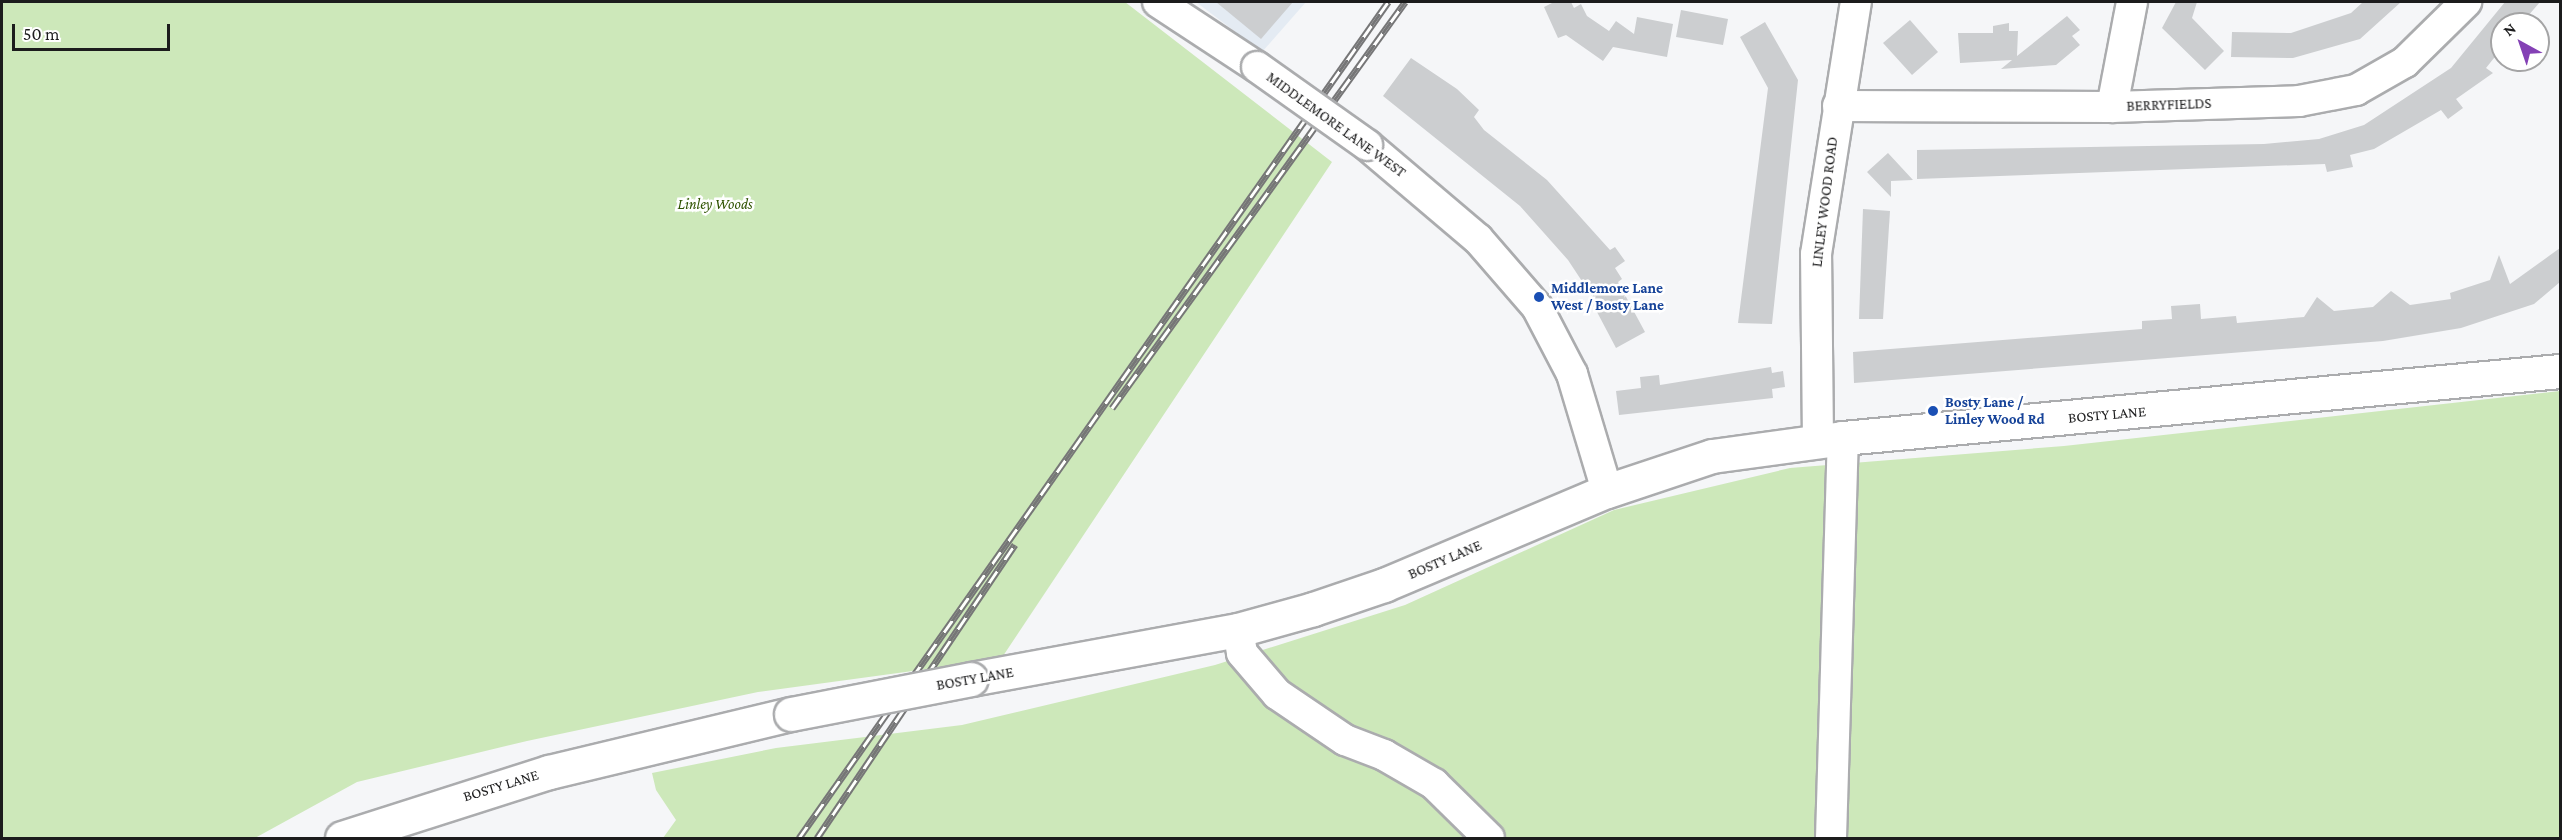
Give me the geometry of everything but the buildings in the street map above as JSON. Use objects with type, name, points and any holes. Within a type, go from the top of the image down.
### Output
[{"type":"main road","name":"BOSTY LANE","points":[[342,838],[549,772],[791,714],[1238,630],[1384,585],[1606,491],[1712,456],[1831,439],[2560,371]]},
{"type":"street","name":"MIDDLEMORE LANE WEST","points":[[1158,2],[1257,67],[1367,145],[1478,239],[1537,307],[1572,374],[1606,491]]},
{"type":"street","name":"LINLEY WOOD ROAD","points":[[1830,838],[1831,439],[1816,254],[1852,2]]},
{"type":"street","points":[[2112,107],[2132,2]]},
{"type":"street","name":"BERRYFIELDS","points":[[1838,106],[2112,107],[2299,101],[2356,90],[2405,62],[2466,2]]},
{"type":"street","points":[[1238,630],[1242,653],[1277,694],[1345,740],[1384,754],[1434,784],[1489,838]]},
{"type":"shaded area","points":[[1196,2],[1306,2],[1262,52]]},
{"type":"green space","name":"Linley Woods","points":[[2,2],[1125,2],[1332,162],[1001,659],[758,692],[527,741],[357,782],[255,838],[2,838]]},
{"type":"green space","points":[[2560,391],[2560,838],[663,838],[676,820],[656,790],[652,773],[776,748],[962,725],[1215,665],[1405,605],[1614,510],[1790,468],[2064,446]]},
{"type":"railway","points":[[799,838],[1388,2]]},
{"type":"railway","points":[[1112,408],[1405,2]]},
{"type":"railway","points":[[817,838],[1015,545]]},
{"type":"place","name":"Middlemore Lane West / Bosty Lane","points":[[1539,297]]},
{"type":"place","name":"Bosty Lane / Linley Wood Rd","points":[[1933,411]]}]
